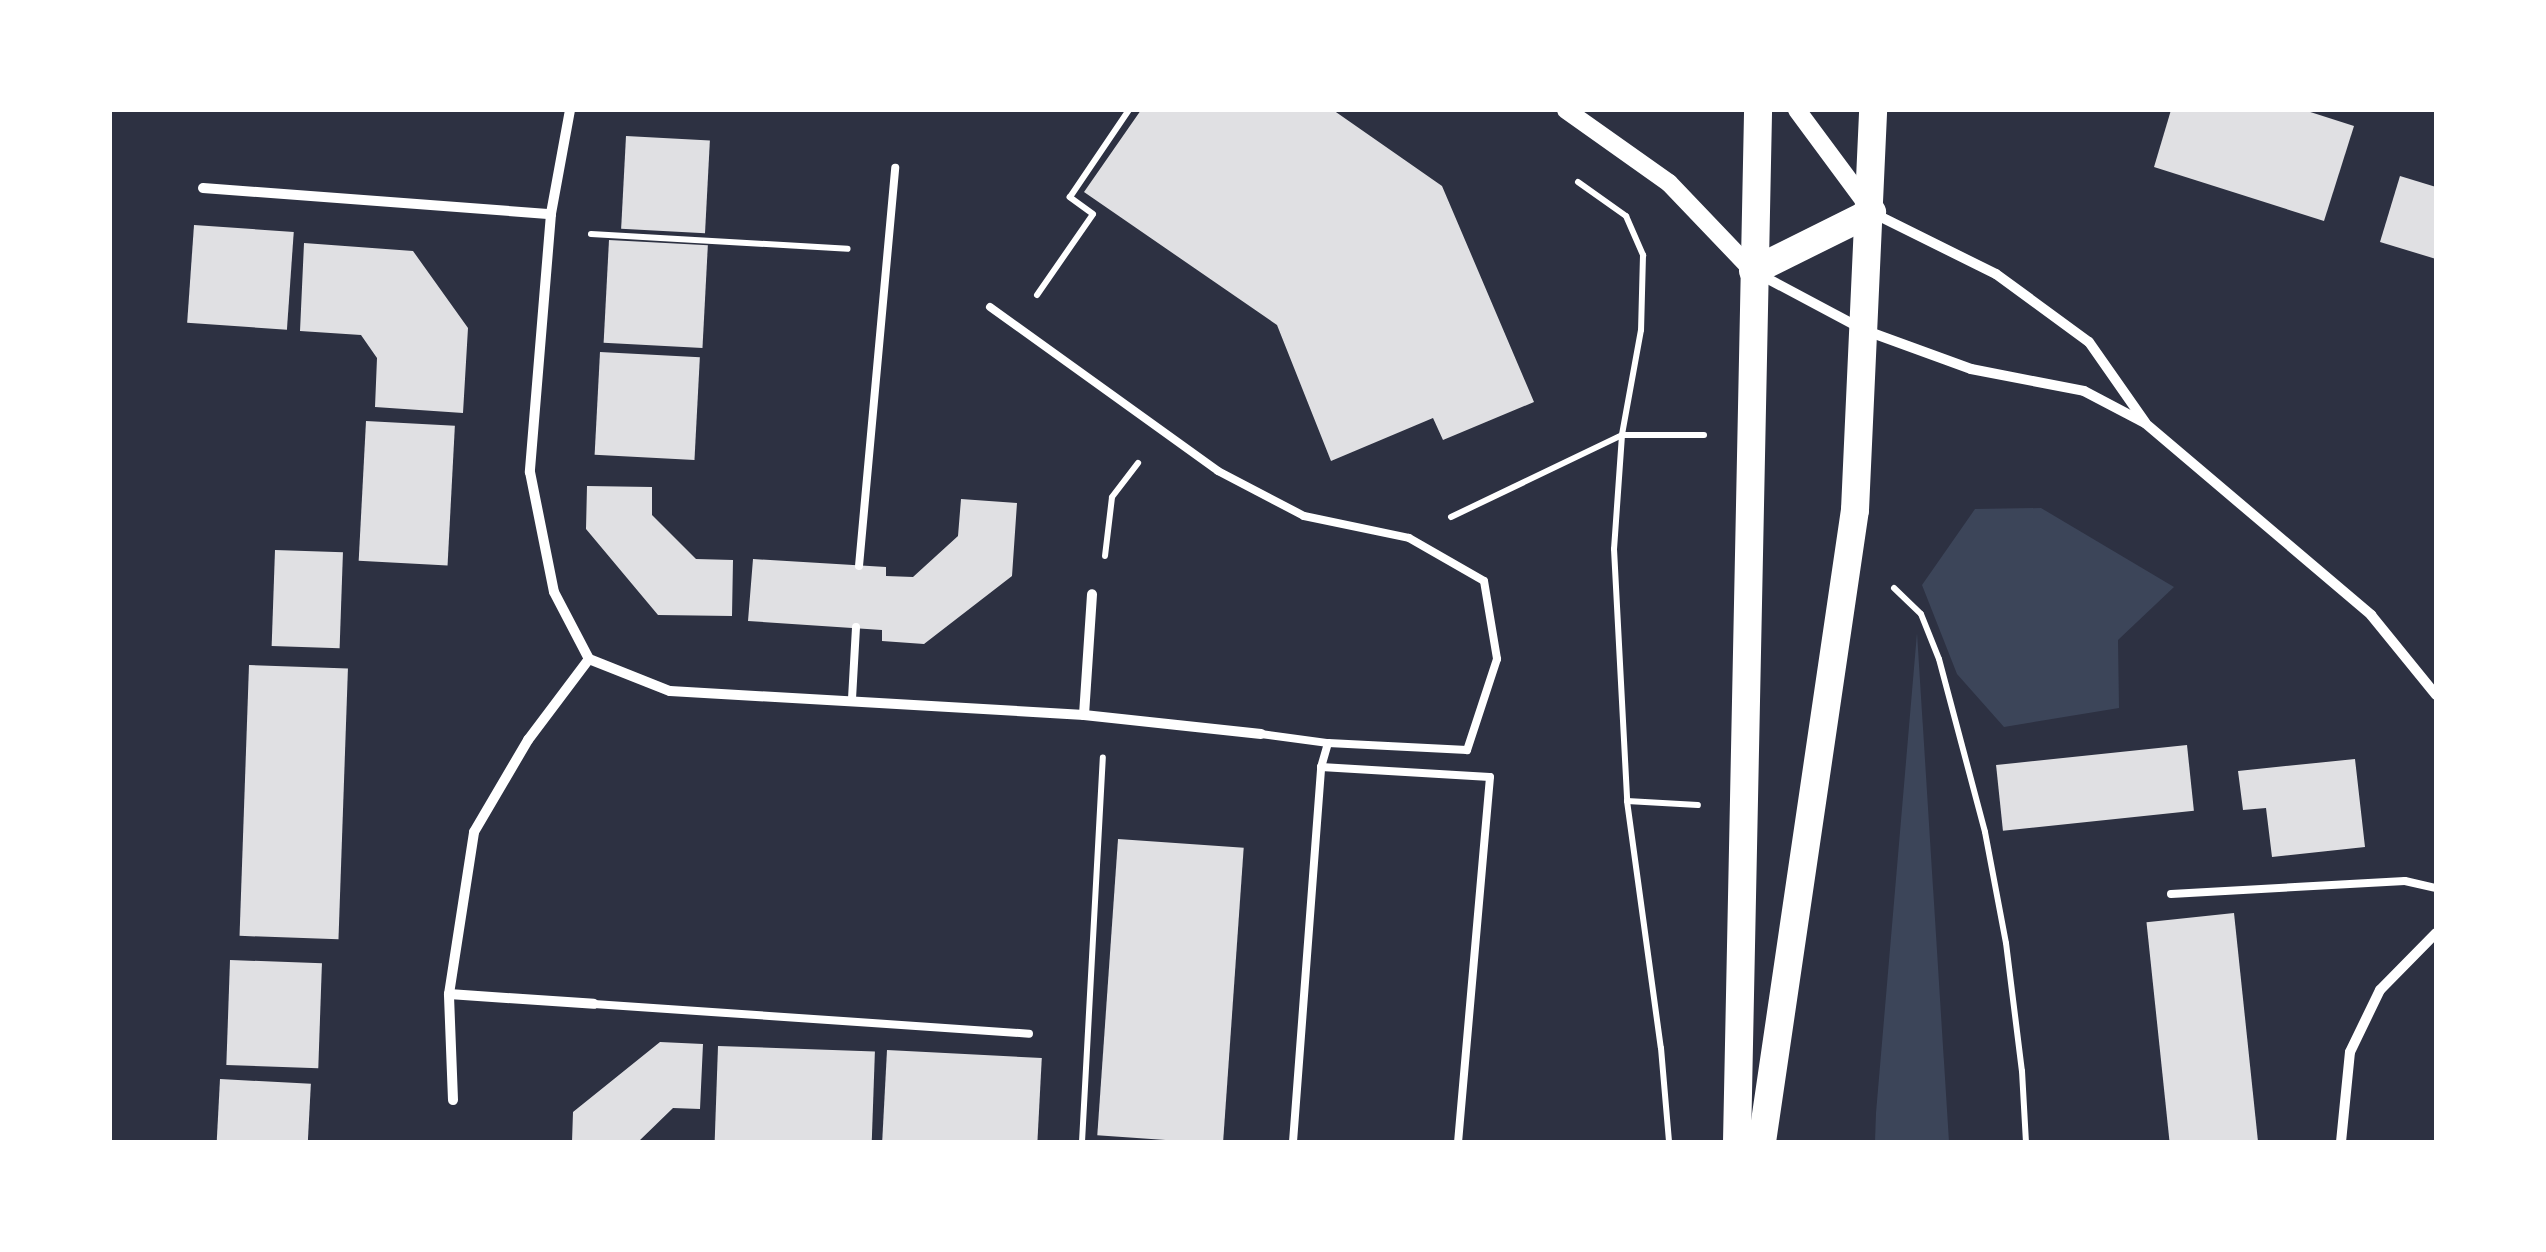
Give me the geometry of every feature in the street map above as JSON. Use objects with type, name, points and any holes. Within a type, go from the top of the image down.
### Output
[{"type":"highway","points":[[1737,1142],[1748,435],[1758,110]]},
{"type":"highway","points":[[1762,1142],[1854,510],[1872,212],[1873,110]]},
{"type":"highway","points":[[1753,271],[1872,212]]},
{"type":"street","points":[[570,110],[551,214],[530,472],[554,592],[588,659],[670,691],[1084,715],[1261,734]]},
{"type":"street","points":[[1566,110],[1669,183],[1753,271],[1864,330],[1971,369],[2084,391],[2145,422],[2371,615],[2436,695]]},
{"type":"street","points":[[1797,110],[1872,212],[1996,274],[2089,342],[2145,422]]},
{"type":"street","points":[[203,188],[551,214]]},
{"type":"street","points":[[1084,715],[1092,594]]},
{"type":"street","points":[[453,1100],[449,994],[474,832],[528,740],[588,659]]},
{"type":"street","points":[[2341,1142],[2350,1052],[2380,990],[2436,933]]},
{"type":"street","points":[[449,994],[594,1004]]},
{"type":"lane","points":[[859,566],[884,251],[895,168]]},
{"type":"lane","points":[[990,306],[1218,470],[1304,516],[1409,538],[1484,581],[1497,658],[1467,750],[1328,743],[1261,734]]},
{"type":"lane","points":[[852,699],[856,627]]},
{"type":"lane","points":[[1293,1142],[1321,767],[1328,743]]},
{"type":"lane","points":[[1321,767],[1490,777],[1458,1142]]},
{"type":"lane","points":[[2170,894],[2405,881],[2436,888]]},
{"type":"lane","points":[[594,1004],[1030,1034]]},
{"type":"path","points":[[1016,325],[1093,214],[1070,198],[1130,110]]},
{"type":"path","points":[[1578,182],[1626,216],[1643,255],[1642,330],[1622,434],[1614,549],[1627,801],[1662,1048],[1669,1142]]},
{"type":"path","points":[[550,232],[884,251]]},
{"type":"path","points":[[1092,594],[1104,572],[1112,498],[1164,430]]},
{"type":"path","points":[[1409,538],[1622,434],[1748,435]]},
{"type":"path","points":[[1894,573],[1894,589],[1921,614],[1939,658],[1985,832],[2006,944],[2022,1070],[2026,1142]]},
{"type":"path","points":[[1082,1142],[1105,717]]},
{"type":"path","points":[[1627,801],[1744,807]]},
{"type":"shaded area","points":[[2041,508],[2174,587],[2118,640],[2119,708],[2004,727],[1957,674],[1922,585],[1975,509]]},
{"type":"shaded area","points":[[1917,633],[1949,1142],[1875,1142],[1876,1113]]},
{"type":"building","points":[[1141,110],[1333,110],[1442,186],[1534,402],[1443,440],[1433,418],[1331,461],[1277,325],[1084,192]]},
{"type":"building","points":[[2171,110],[2304,110],[2354,126],[2324,221],[2154,167]]},
{"type":"building","points":[[626,136],[710,140],[705,233],[621,229]]},
{"type":"building","points":[[2400,176],[2436,187],[2436,259],[2380,242]]},
{"type":"building","points":[[194,225],[294,232],[287,330],[187,323]]},
{"type":"building","points":[[609,240],[708,245],[702,348],[604,343]]},
{"type":"building","points":[[304,243],[413,251],[468,328],[463,413],[375,407],[377,358],[361,335],[300,331]]},
{"type":"building","points":[[600,352],[700,357],[694,460],[595,455]]},
{"type":"building","points":[[366,421],[455,426],[448,565],[359,561]]},
{"type":"building","points":[[587,486],[652,487],[652,515],[696,559],[733,560],[732,616],[658,615],[586,529]]},
{"type":"building","points":[[961,499],[1017,503],[1012,576],[924,644],[882,641],[882,630],[748,621],[753,559],[886,567],[886,576],[913,577],[958,536]]},
{"type":"building","points":[[275,550],[343,552],[340,648],[272,646]]},
{"type":"building","points":[[249,665],[348,668],[338,939],[240,936]]},
{"type":"building","points":[[2187,745],[2194,811],[2003,831],[1996,765]]},
{"type":"building","points":[[2355,759],[2365,847],[2272,857],[2266,808],[2243,810],[2238,771]]},
{"type":"building","points":[[1118,839],[1244,848],[1223,1142],[1097,1135]]},
{"type":"building","points":[[2234,913],[2258,1142],[2170,1142],[2146,922]]},
{"type":"building","points":[[230,960],[322,963],[318,1068],[226,1065]]},
{"type":"building","points":[[660,1042],[703,1044],[700,1109],[673,1108],[638,1142],[572,1142],[573,1112]]},
{"type":"building","points":[[718,1046],[875,1051],[872,1142],[715,1142]]},
{"type":"building","points":[[887,1050],[1042,1058],[1037,1142],[882,1142]]},
{"type":"building","points":[[220,1079],[311,1084],[308,1142],[217,1142]]}]
